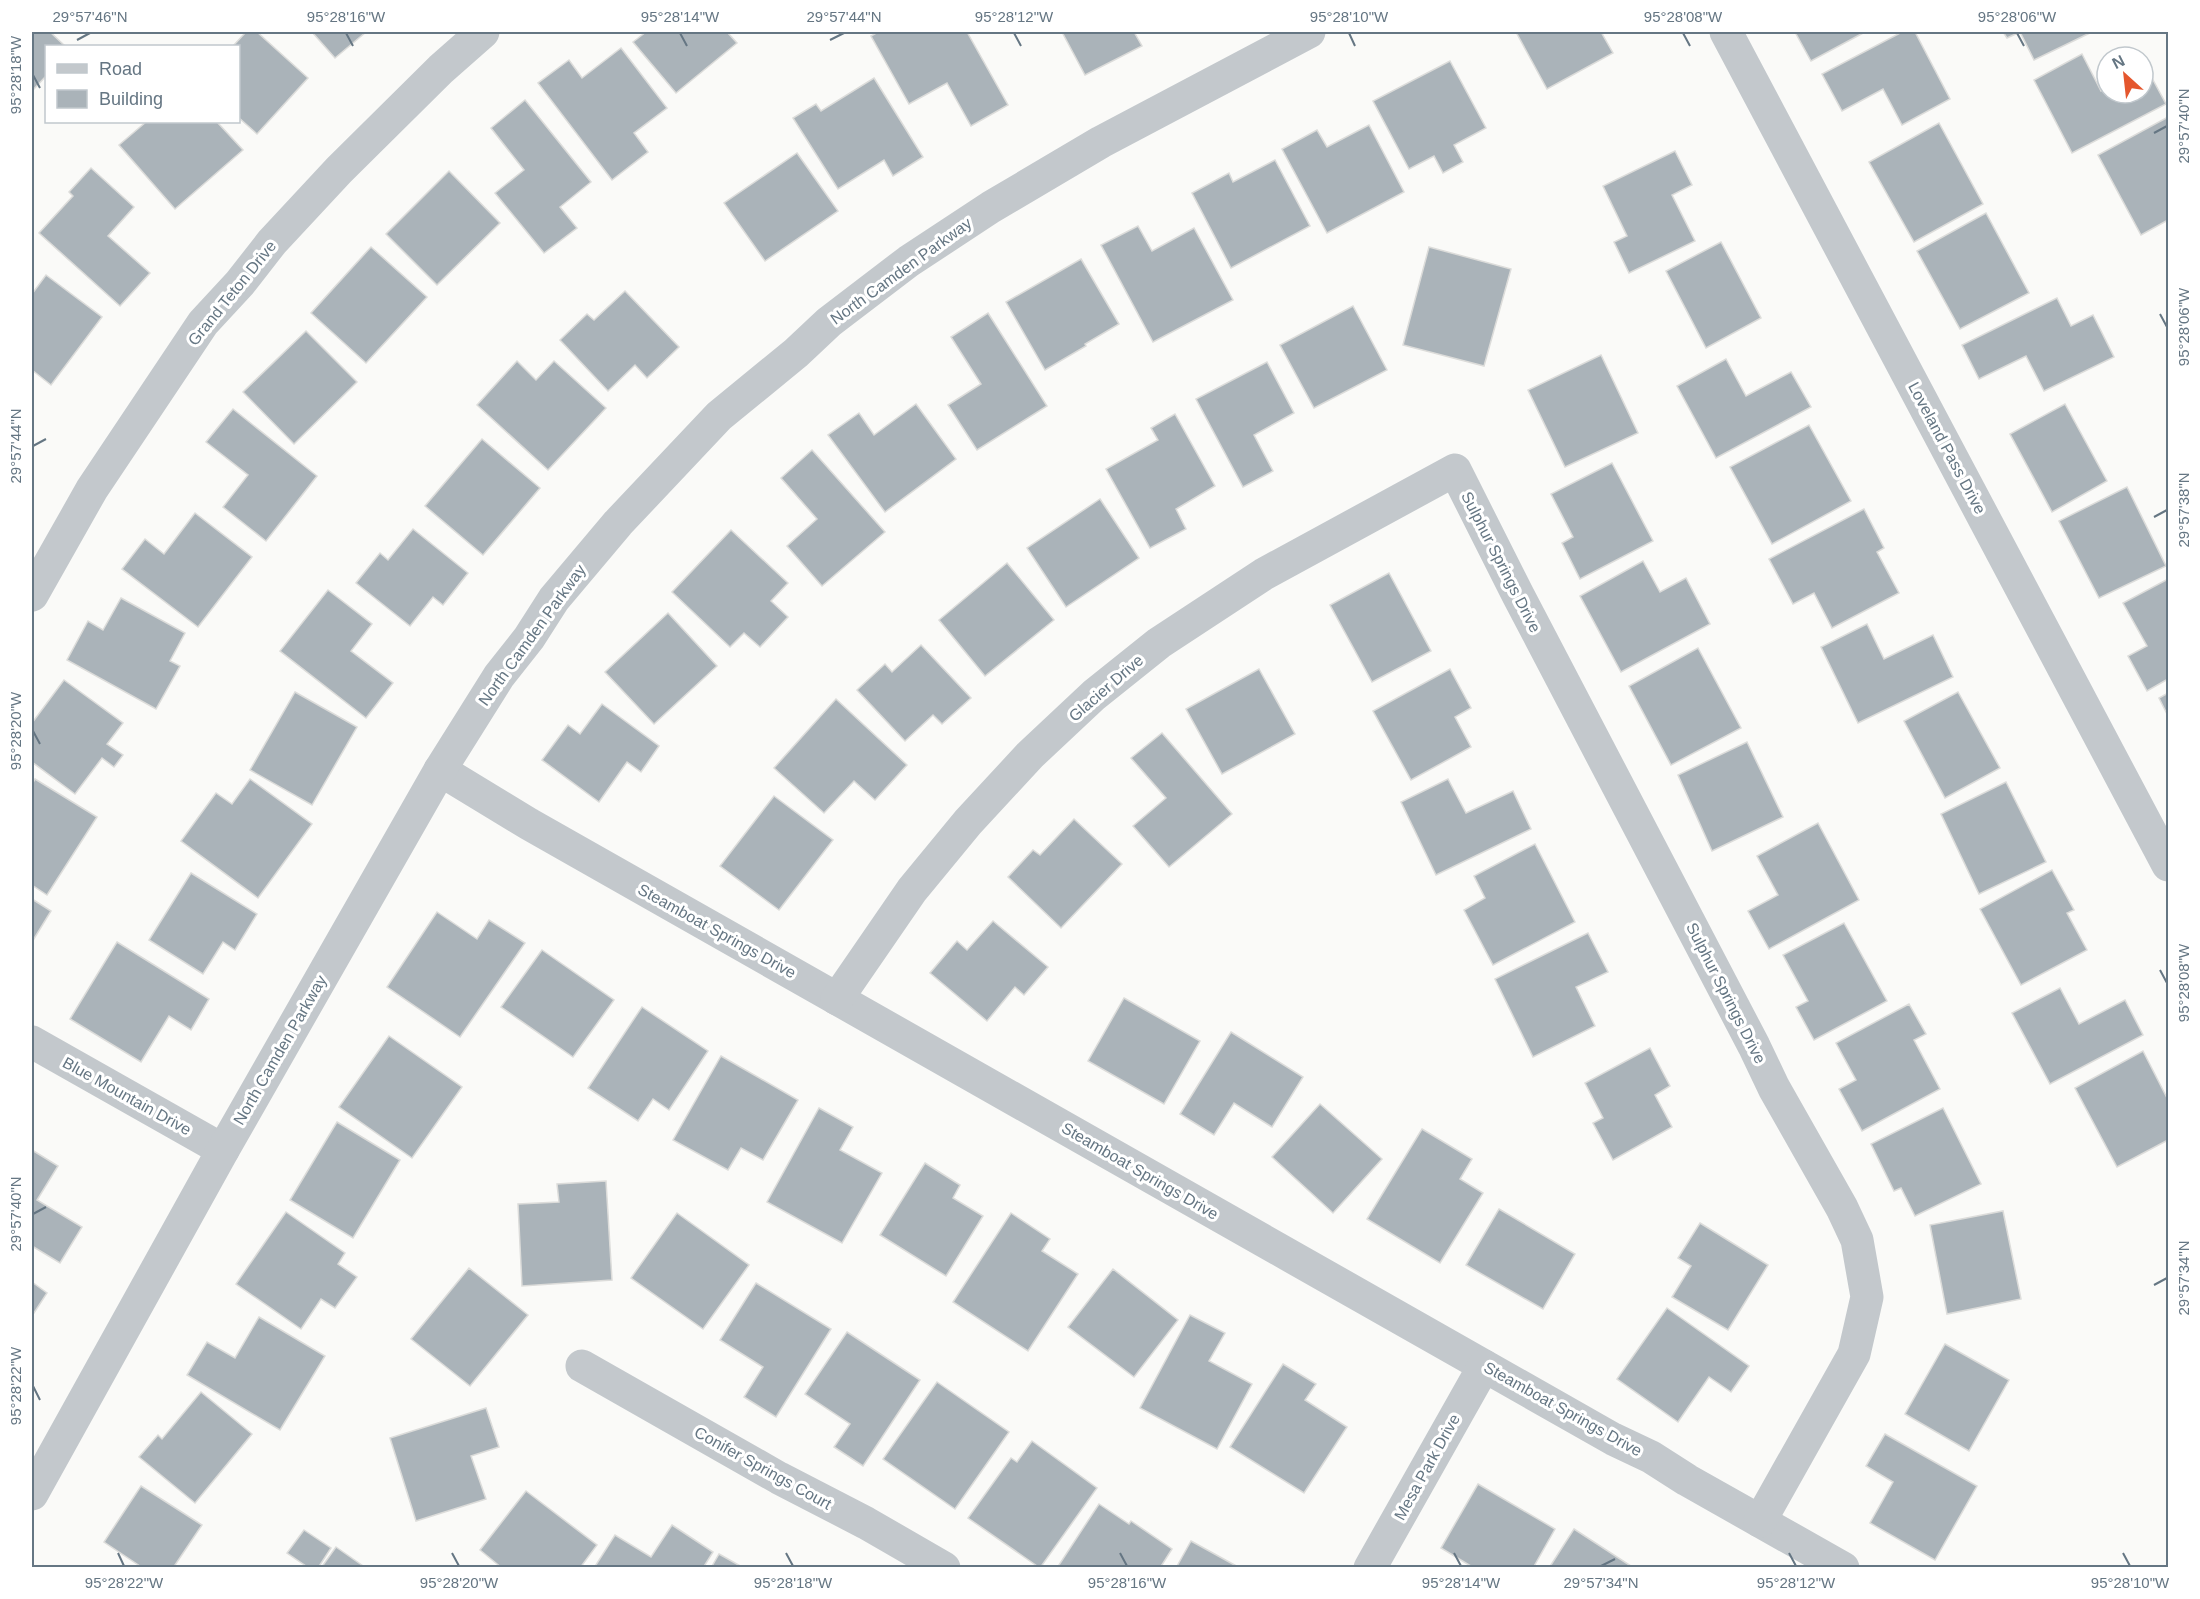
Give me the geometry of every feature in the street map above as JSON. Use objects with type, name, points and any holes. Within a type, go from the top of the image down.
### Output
[{"type":"street","name":"Grand Teton Drive","points":[[32,595],[92,489],[203,323],[240,283],[272,242],[339,170],[441,69],[483,32]]},
{"type":"street","name":"North Camden Parkway","points":[[32,1494],[223,1150],[440,770],[499,676],[529,638],[555,599],[618,523],[719,417],[796,353],[829,322],[927,249],[991,207],[1264,42],[1309,32]]},
{"type":"street","name":"Loveland Pass Drive","points":[[1726,32],[2169,865]]},
{"type":"street","name":"Glacier Drive","points":[[837,999],[912,890],[968,822],[1030,755],[1094,695],[1159,643],[1264,574],[1455,470]]},
{"type":"street","name":"Sulphur Springs Drive","points":[[1455,470],[1518,596],[1774,1088],[1842,1208],[1857,1240],[1867,1297],[1854,1354],[1760,1521]]},
{"type":"street","name":"Steamboat Springs Drive","points":[[440,770],[529,824],[1613,1439],[1651,1457],[1687,1480],[1843,1568]]},
{"type":"street","name":"Blue Mountain Drive","points":[[32,1042],[223,1150]]},
{"type":"street","name":"Conifer Springs Court","points":[[582,1366],[779,1478],[866,1523],[944,1568]]},
{"type":"street","name":"Mesa Park Drive","points":[[1370,1568],[1484,1366]]},
{"type":"building","points":[[32,32],[50,32],[64,45],[45,45],[45,77],[32,91]]},
{"type":"building","points":[[246,32],[257,32],[308,78],[257,134],[240,119],[240,45],[234,45]]},
{"type":"building","points":[[312,32],[366,32],[335,58]]},
{"type":"building","points":[[646,32],[727,32],[737,43],[676,93],[633,42]]},
{"type":"building","points":[[878,32],[967,32],[1008,105],[971,126],[947,83],[909,104],[871,36]]},
{"type":"building","points":[[1062,32],[1134,32],[1142,46],[1085,75]]},
{"type":"building","points":[[1516,32],[1601,32],[1613,53],[1547,89]]},
{"type":"building","points":[[1795,32],[1865,32],[1811,61]]},
{"type":"building","points":[[1902,32],[1915,32],[1950,99],[1902,125],[1883,89],[1842,111],[1822,74]]},
{"type":"building","points":[[2003,32],[2020,32],[2007,38]]},
{"type":"building","points":[[2020,32],[2092,32],[2034,60]]},
{"type":"building","points":[[621,48],[667,108],[634,133],[648,152],[612,180],[538,83],[569,60],[582,78]]},
{"type":"building","points":[[2082,54],[2095,79],[2095,105],[2155,105],[2155,84],[2166,104],[2072,153],[2034,80]]},
{"type":"building","points":[[1450,61],[1486,128],[1454,145],[1463,162],[1443,173],[1434,156],[1409,169],[1373,101]]},
{"type":"building","points":[[874,78],[923,157],[893,176],[884,160],[838,189],[793,118],[816,104],[821,111]]},
{"type":"building","points":[[525,100],[591,182],[560,207],[577,228],[544,253],[495,193],[524,170],[491,128]]},
{"type":"building","points":[[2168,117],[2168,220],[2141,235],[2098,155]]},
{"type":"building","points":[[145,123],[218,123],[243,150],[175,209],[119,145]]},
{"type":"building","points":[[1939,123],[1983,204],[1914,242],[1869,162]]},
{"type":"building","points":[[1369,125],[1404,192],[1327,233],[1282,149],[1317,130],[1327,147]]},
{"type":"building","points":[[1675,151],[1692,185],[1672,195],[1695,241],[1629,273],[1614,242],[1627,236],[1603,186]]},
{"type":"building","points":[[797,153],[838,211],[765,261],[724,203]]},
{"type":"building","points":[[1275,160],[1310,226],[1231,268],[1192,193],[1229,173],[1233,182]]},
{"type":"building","points":[[91,168],[134,207],[108,236],[150,273],[120,306],[39,233],[73,196],[69,192]]},
{"type":"building","points":[[449,171],[500,223],[437,285],[386,234]]},
{"type":"building","points":[[1986,213],[2029,293],[1960,329],[1917,251]]},
{"type":"building","points":[[1138,226],[1152,251],[1194,228],[1233,300],[1153,342],[1101,245]]},
{"type":"building","points":[[1721,242],[1761,318],[1706,348],[1666,271]]},
{"type":"building","points":[[371,247],[427,297],[366,363],[311,313]]},
{"type":"building","points":[[1429,247],[1511,269],[1484,366],[1403,345]]},
{"type":"building","points":[[1081,259],[1119,324],[1045,370],[1006,302]]},
{"type":"building","points":[[46,275],[102,317],[51,385],[32,370],[32,294]]},
{"type":"building","points":[[625,291],[679,347],[647,378],[635,365],[608,391],[560,340],[587,314],[594,320]]},
{"type":"building","points":[[2057,298],[2071,326],[2093,315],[2114,357],[2044,391],[2026,356],[1979,379],[1962,345]]},
{"type":"building","points":[[1353,306],[1387,370],[1314,408],[1280,345]]},
{"type":"building","points":[[988,313],[1047,406],[977,450],[948,405],[981,384],[951,337]]},
{"type":"building","points":[[306,331],[357,382],[294,444],[243,392]]},
{"type":"building","points":[[1601,355],[1638,433],[1565,467],[1528,390]]},
{"type":"building","points":[[1726,359],[1746,396],[1791,372],[1811,407],[1716,458],[1677,386]]},
{"type":"building","points":[[517,361],[536,380],[554,361],[606,408],[548,470],[477,405]]},
{"type":"building","points":[[1267,362],[1294,413],[1254,435],[1273,471],[1243,487],[1196,399]]},
{"type":"building","points":[[916,404],[956,459],[885,512],[828,435],[859,413],[874,435]]},
{"type":"building","points":[[2065,404],[2107,481],[2052,512],[2010,434]]},
{"type":"building","points":[[233,409],[317,476],[266,541],[223,507],[248,475],[206,442]]},
{"type":"building","points":[[1175,414],[1215,486],[1176,509],[1186,529],[1150,548],[1106,469],[1158,440],[1151,428]]},
{"type":"building","points":[[1809,425],[1851,501],[1772,544],[1730,467]]},
{"type":"building","points":[[482,439],[540,488],[483,555],[425,506]]},
{"type":"building","points":[[812,450],[885,532],[822,586],[787,546],[817,519],[781,478]]},
{"type":"building","points":[[1612,463],[1653,541],[1580,579],[1562,543],[1573,537],[1551,494]]},
{"type":"building","points":[[2127,487],[2166,566],[2099,598],[2059,521]]},
{"type":"building","points":[[1100,499],[1139,558],[1066,607],[1027,548]]},
{"type":"building","points":[[1864,509],[1884,548],[1877,552],[1899,593],[1832,628],[1814,593],[1793,604],[1769,559]]},
{"type":"building","points":[[195,513],[252,557],[198,627],[122,569],[145,539],[164,554]]},
{"type":"building","points":[[413,529],[468,573],[443,605],[433,597],[410,626],[356,583],[380,553],[388,560]]},
{"type":"building","points":[[731,530],[788,583],[771,601],[788,617],[760,647],[744,633],[730,647],[672,592]]},
{"type":"building","points":[[1643,561],[1660,592],[1686,578],[1710,624],[1621,672],[1580,596]]},
{"type":"building","points":[[1007,563],[1054,620],[985,676],[939,620]]},
{"type":"building","points":[[1389,573],[1431,651],[1372,682],[1330,605]]},
{"type":"building","points":[[2168,579],[2168,679],[2147,691],[2128,656],[2147,646],[2123,603]]},
{"type":"building","points":[[328,590],[372,624],[351,651],[393,683],[366,718],[280,651]]},
{"type":"building","points":[[121,598],[185,633],[170,661],[180,666],[156,709],[67,660],[88,621],[103,630]]},
{"type":"building","points":[[668,613],[717,666],[654,724],[605,672]]},
{"type":"building","points":[[1867,624],[1884,659],[1933,635],[1953,677],[1858,723],[1821,647]]},
{"type":"building","points":[[921,645],[971,698],[942,724],[933,715],[905,741],[857,690],[885,664],[892,672]]},
{"type":"building","points":[[1698,648],[1741,728],[1671,765],[1629,686]]},
{"type":"building","points":[[1259,669],[1295,734],[1222,774],[1186,709]]},
{"type":"building","points":[[1450,669],[1471,708],[1455,717],[1471,747],[1411,780],[1373,711]]},
{"type":"building","points":[[64,680],[123,723],[107,744],[123,755],[114,767],[102,758],[75,794],[32,762],[32,723]]},
{"type":"building","points":[[295,692],[357,727],[312,805],[250,770]]},
{"type":"building","points":[[1958,692],[2000,768],[1945,798],[1904,721]]},
{"type":"building","points":[[2168,693],[2168,716],[2159,698]]},
{"type":"building","points":[[836,699],[907,765],[875,800],[854,781],[824,813],[774,768]]},
{"type":"building","points":[[602,704],[659,746],[641,772],[627,762],[599,802],[542,760],[568,725],[580,734]]},
{"type":"building","points":[[1162,733],[1232,814],[1169,867],[1133,826],[1166,798],[1131,758]]},
{"type":"building","points":[[1747,742],[1783,817],[1712,851],[1678,775]]},
{"type":"building","points":[[35,779],[97,817],[47,895],[32,885],[32,785]]},
{"type":"building","points":[[250,779],[312,824],[258,898],[181,841],[216,793],[232,804]]},
{"type":"building","points":[[1448,779],[1466,813],[1513,791],[1531,829],[1436,875],[1401,802]]},
{"type":"building","points":[[2006,782],[2046,862],[1979,894],[1941,814]]},
{"type":"building","points":[[774,796],[833,840],[779,910],[720,866]]},
{"type":"building","points":[[1074,819],[1122,864],[1061,928],[1008,877],[1033,850],[1040,855]]},
{"type":"building","points":[[1818,823],[1859,900],[1769,949],[1748,911],[1778,895],[1757,856]]},
{"type":"building","points":[[1535,844],[1575,922],[1493,965],[1464,910],[1485,898],[1474,876]]},
{"type":"building","points":[[2052,870],[2074,910],[2067,913],[2087,950],[2021,985],[1980,909]]},
{"type":"building","points":[[191,873],[257,914],[235,950],[223,942],[203,974],[149,940]]},
{"type":"building","points":[[32,899],[51,911],[32,942]]},
{"type":"building","points":[[437,912],[477,939],[489,920],[525,943],[460,1037],[387,987]]},
{"type":"building","points":[[993,921],[1048,967],[1024,995],[1015,987],[987,1021],[930,973],[957,941],[967,950]]},
{"type":"building","points":[[1844,923],[1887,1001],[1814,1040],[1796,1007],[1808,1001],[1783,955]]},
{"type":"building","points":[[1588,933],[1608,972],[1576,987],[1595,1026],[1533,1057],[1495,979]]},
{"type":"building","points":[[117,942],[209,999],[191,1030],[169,1016],[141,1062],[70,1019]]},
{"type":"building","points":[[542,950],[614,1000],[573,1057],[501,1007]]},
{"type":"building","points":[[2060,988],[2079,1024],[2125,1000],[2143,1035],[2050,1084],[2012,1013]]},
{"type":"building","points":[[1124,998],[1200,1041],[1164,1104],[1088,1061]]},
{"type":"building","points":[[1909,1004],[1926,1034],[1914,1040],[1940,1089],[1862,1131],[1839,1089],[1856,1080],[1836,1043]]},
{"type":"building","points":[[642,1007],[708,1051],[669,1110],[653,1099],[638,1121],[588,1088]]},
{"type":"building","points":[[1231,1032],[1303,1077],[1272,1127],[1234,1103],[1214,1135],[1180,1114]]},
{"type":"building","points":[[389,1036],[462,1087],[412,1158],[339,1107]]},
{"type":"building","points":[[1650,1048],[1670,1086],[1655,1095],[1672,1127],[1613,1160],[1593,1123],[1603,1118],[1585,1083]]},
{"type":"building","points":[[2143,1051],[2168,1100],[2168,1140],[2117,1167],[2075,1088]]},
{"type":"building","points":[[721,1056],[798,1100],[763,1160],[741,1148],[728,1170],[673,1140]]},
{"type":"building","points":[[1320,1104],[1382,1159],[1333,1213],[1272,1157]]},
{"type":"building","points":[[819,1108],[853,1127],[840,1150],[882,1173],[842,1243],[767,1202]]},
{"type":"building","points":[[1943,1108],[1981,1184],[1915,1216],[1901,1188],[1894,1191],[1871,1144]]},
{"type":"building","points":[[337,1122],[400,1160],[353,1238],[290,1200]]},
{"type":"building","points":[[1422,1129],[1472,1159],[1460,1179],[1483,1193],[1440,1263],[1367,1219]]},
{"type":"building","points":[[32,1150],[58,1166],[37,1200],[82,1227],[60,1263],[32,1246]]},
{"type":"building","points":[[925,1163],[960,1185],[953,1198],[983,1216],[946,1276],[880,1235]]},
{"type":"building","points":[[606,1181],[612,1280],[522,1286],[518,1204],[559,1202],[557,1184]]},
{"type":"building","points":[[1499,1209],[1575,1254],[1543,1309],[1466,1265]]},
{"type":"building","points":[[2003,1211],[2021,1299],[1947,1314],[1930,1225]]},
{"type":"building","points":[[286,1212],[345,1253],[338,1264],[357,1277],[335,1308],[321,1299],[301,1329],[236,1284]]},
{"type":"building","points":[[677,1213],[749,1265],[703,1329],[631,1278]]},
{"type":"building","points":[[1011,1213],[1050,1239],[1042,1251],[1078,1274],[1028,1351],[953,1302]]},
{"type":"building","points":[[1700,1223],[1768,1265],[1728,1330],[1672,1297],[1691,1266],[1678,1258]]},
{"type":"building","points":[[469,1268],[528,1315],[470,1386],[411,1339]]},
{"type":"building","points":[[1113,1269],[1178,1320],[1134,1377],[1068,1327]]},
{"type":"building","points":[[32,1282],[47,1293],[32,1316]]},
{"type":"building","points":[[756,1283],[831,1329],[776,1417],[744,1397],[763,1367],[720,1340]]},
{"type":"building","points":[[1667,1308],[1749,1366],[1731,1392],[1709,1377],[1678,1422],[1617,1379]]},
{"type":"building","points":[[1190,1315],[1225,1333],[1209,1361],[1252,1384],[1217,1449],[1140,1408]]},
{"type":"building","points":[[259,1317],[325,1356],[280,1430],[187,1375],[207,1342],[235,1358]]},
{"type":"building","points":[[847,1332],[920,1380],[863,1466],[834,1447],[850,1424],[805,1394]]},
{"type":"building","points":[[1945,1344],[2009,1380],[1969,1451],[1905,1414]]},
{"type":"building","points":[[1283,1364],[1316,1384],[1305,1400],[1347,1427],[1304,1493],[1230,1447]]},
{"type":"building","points":[[937,1382],[1009,1432],[955,1509],[883,1459]]},
{"type":"building","points":[[201,1392],[252,1434],[195,1503],[139,1457],[158,1435],[162,1439]]},
{"type":"building","points":[[486,1408],[499,1447],[471,1456],[486,1499],[416,1521],[390,1438]]},
{"type":"building","points":[[1885,1434],[1977,1486],[1935,1560],[1870,1523],[1893,1482],[1866,1466]]},
{"type":"building","points":[[1032,1441],[1097,1488],[1040,1568],[968,1518],[1011,1458],[1017,1462]]},
{"type":"building","points":[[1478,1484],[1555,1529],[1533,1568],[1474,1568],[1441,1548]]},
{"type":"building","points":[[141,1486],[202,1525],[173,1568],[143,1568],[104,1542]]},
{"type":"building","points":[[526,1491],[597,1545],[580,1568],[502,1568],[480,1550]]},
{"type":"building","points":[[1099,1504],[1129,1524],[1131,1521],[1172,1549],[1160,1568],[1057,1568]]},
{"type":"building","points":[[672,1525],[713,1552],[703,1568],[594,1568],[615,1535],[651,1557]]},
{"type":"building","points":[[1574,1529],[1634,1568],[1549,1568]]},
{"type":"building","points":[[304,1530],[331,1548],[318,1568],[309,1568],[287,1553]]},
{"type":"building","points":[[1191,1541],[1240,1568],[1176,1568]]},
{"type":"building","points":[[336,1547],[366,1568],[321,1568]]},
{"type":"building","points":[[719,1554],[744,1568],[711,1568]]}]
